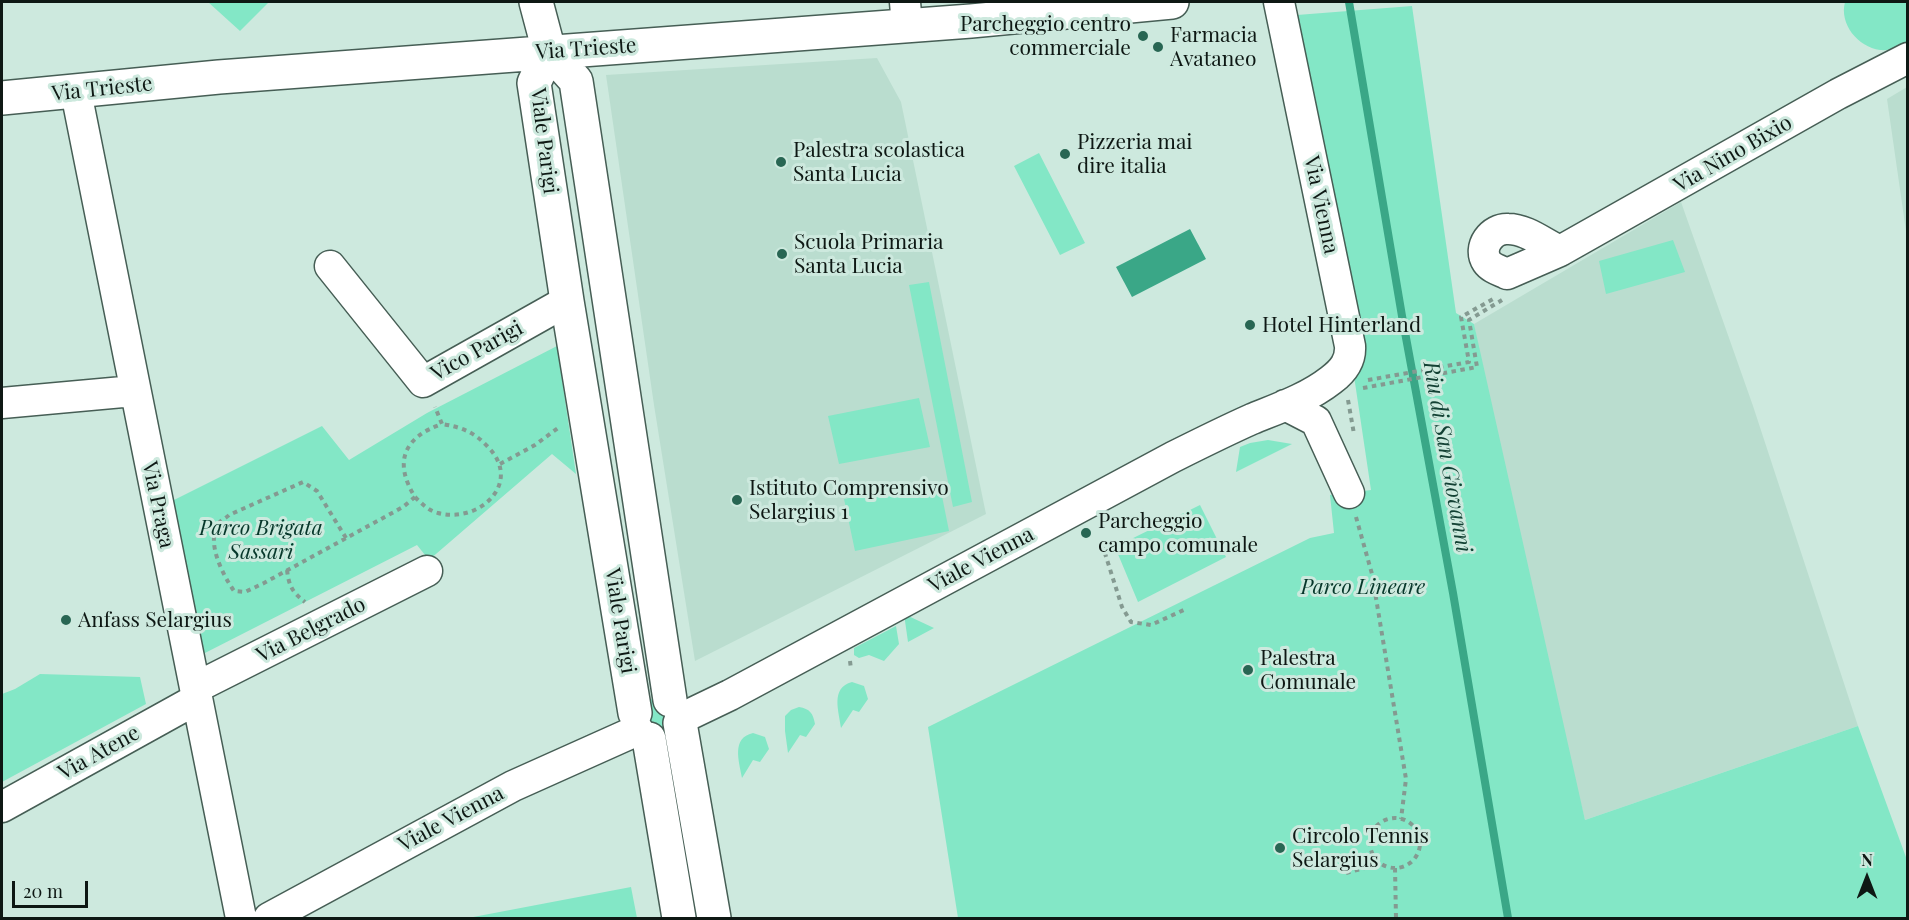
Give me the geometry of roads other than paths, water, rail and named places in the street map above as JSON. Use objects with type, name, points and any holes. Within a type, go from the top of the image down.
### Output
[{"type":"street","points":[[536,2],[549,51]]},
{"type":"street","name":"Via Trieste","points":[[2,98],[231,76],[549,51],[906,14],[1172,2]]},
{"type":"street","name":"Via Vienna","points":[[1279,2],[1351,357],[1333,380],[1312,393]]},
{"type":"street","name":"Viale Parigi","points":[[679,918],[640,727],[567,301],[534,83],[549,51],[576,81],[676,714],[714,918]]},
{"type":"street","name":"Via Nino Bixio","points":[[1560,252],[1838,94],[1908,58]]},
{"type":"street","name":"Via Praga","points":[[76,92],[241,918]]},
{"type":"street","name":"Vico Parigi","points":[[330,266],[423,382],[567,301]]},
{"type":"street","points":[[2,403],[134,391]]},
{"type":"street","name":"Viale Vienna","points":[[676,714],[730,695],[1173,457],[1312,393]]},
{"type":"street","points":[[1284,405],[1316,421],[1349,493]]},
{"type":"street","name":"Via Belgrado","points":[[196,694],[427,571]]},
{"type":"street","name":"Via Atene","points":[[2,807],[196,694]]},
{"type":"street","points":[[640,727],[653,741],[667,739],[677,730],[676,714]]},
{"type":"street","name":"Viale Vienna","points":[[269,918],[513,786],[640,727]]},
{"type":"waterway","name":"Riu di San Giovanni","points":[[1349,2],[1508,918]]},
{"type":"place","name":"Parcheggio centro commerciale","points":[[1143,36]]},
{"type":"place","name":"Farmacia Avataneo","points":[[1158,47]]},
{"type":"place","name":"Pizzeria mai dire italia","points":[[1065,154]]},
{"type":"place","name":"Palestra scolastica Santa Lucia","points":[[781,162]]},
{"type":"place","name":"Scuola Primaria Santa Lucia","points":[[782,254]]},
{"type":"place","name":"Hotel Hinterland","points":[[1250,325]]},
{"type":"place","name":"Istituto Comprensivo Selargius 1","points":[[737,500]]},
{"type":"place","name":"Parcheggio campo comunale","points":[[1086,533]]},
{"type":"place","name":"Anfass Selargius","points":[[66,620]]},
{"type":"place","name":"Palestra Comunale","points":[[1248,670]]},
{"type":"place","name":"Circolo Tennis Selargius","points":[[1280,848]]},
{"type":"park label","name":"Parco Brigata Sassari","points":[[261,540]]},
{"type":"park label","name":"Parco Lineare","points":[[1363,587]]}]
